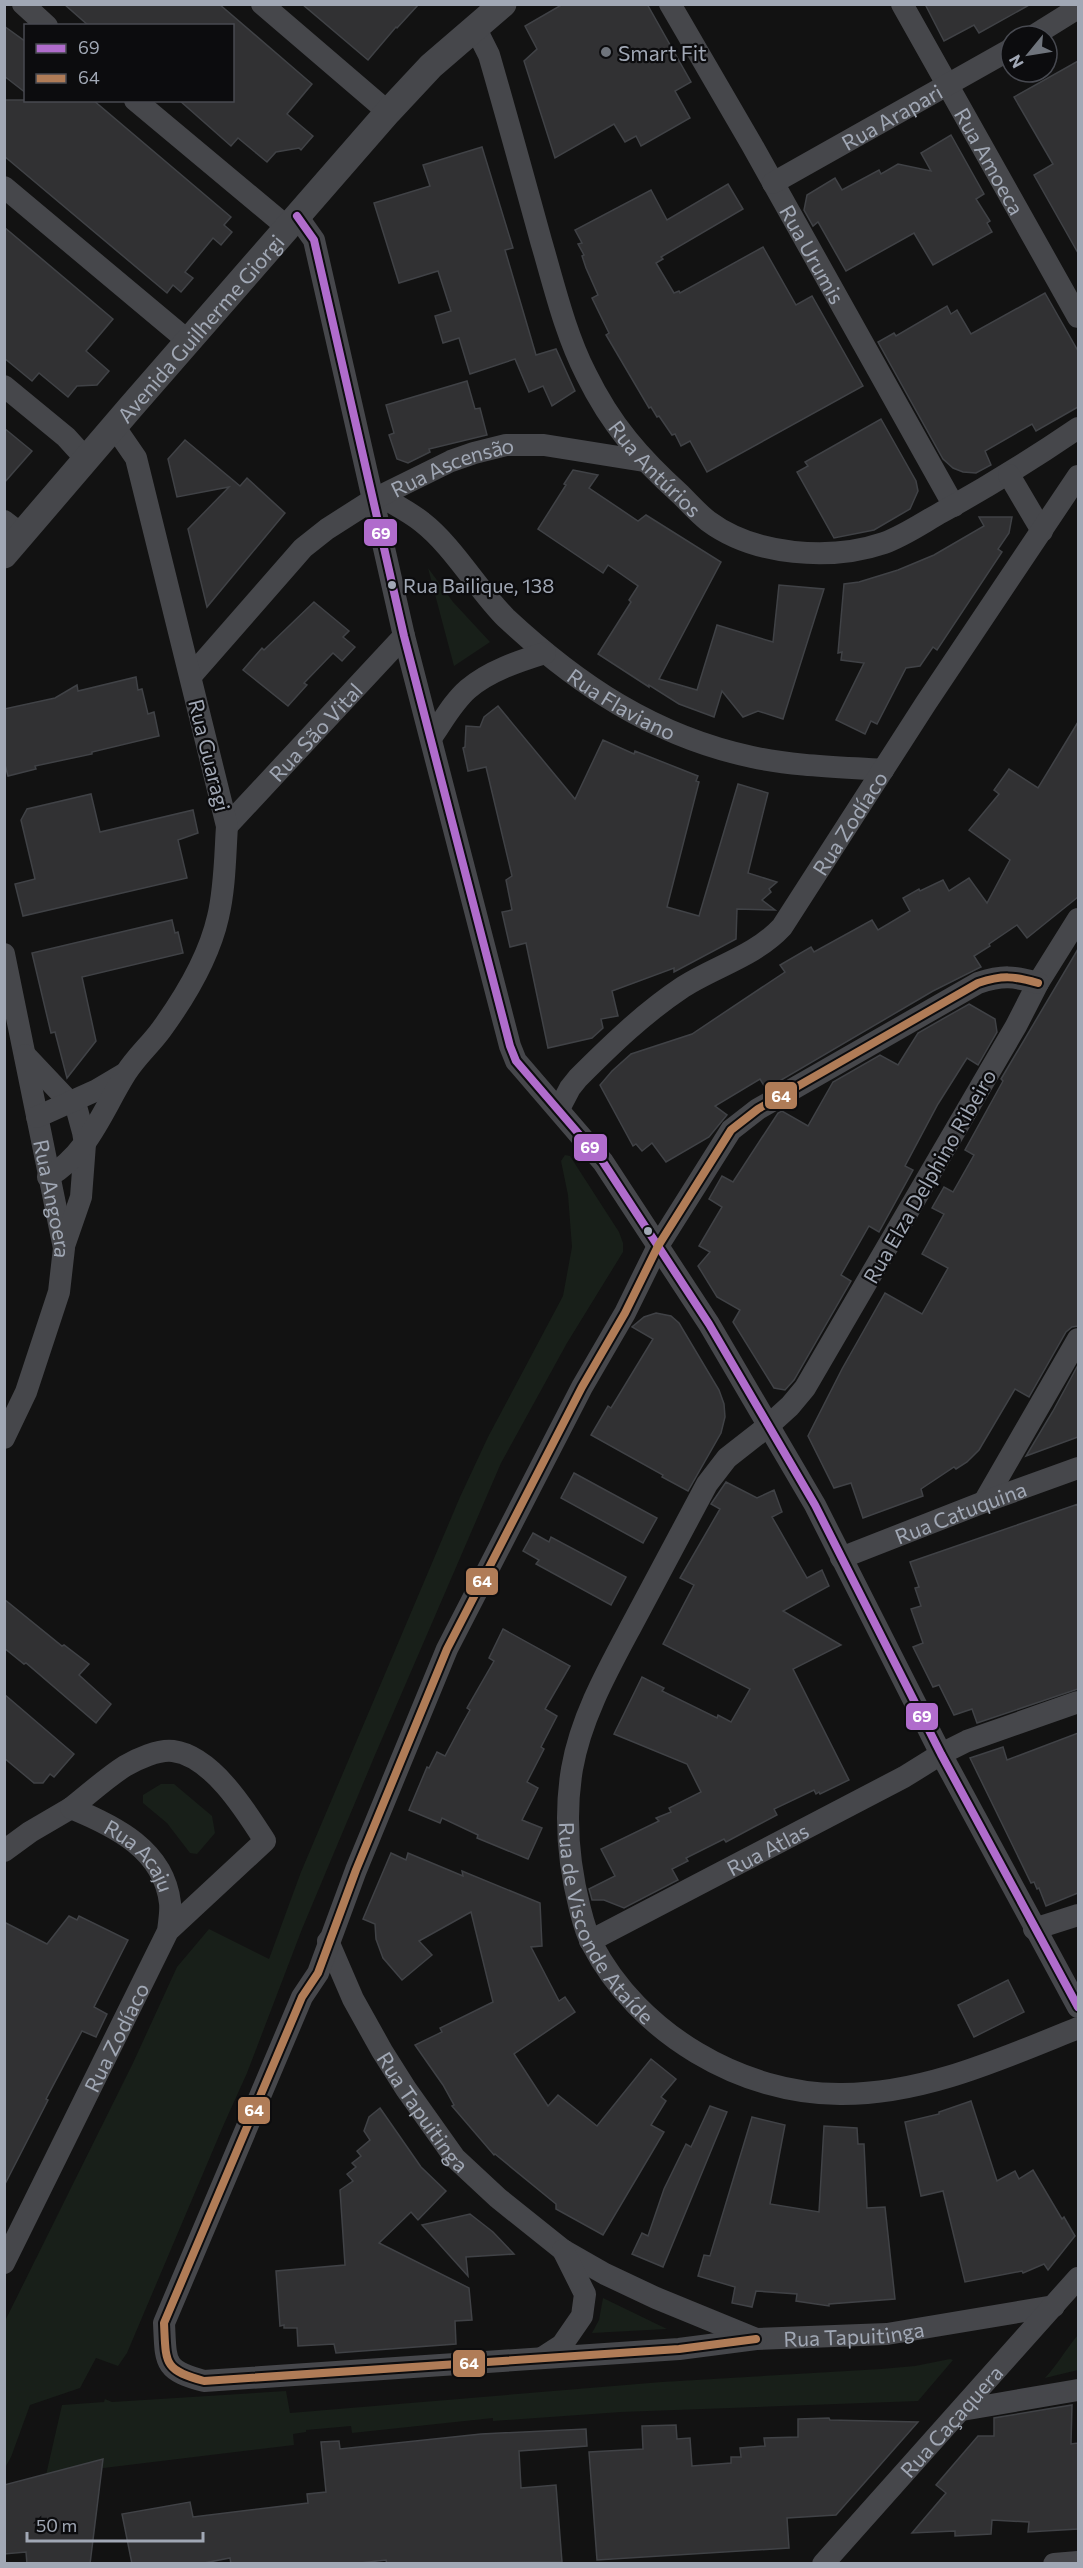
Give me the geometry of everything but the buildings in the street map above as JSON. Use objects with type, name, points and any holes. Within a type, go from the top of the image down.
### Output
[{"type":"street","points":[[23,4],[45,24]]},
{"type":"street","points":[[262,4],[388,112]]},
{"type":"street","name":"Avenida Guilherme Giorgi","points":[[4,555],[13,528],[86,459],[388,112],[431,66],[503,4]]},
{"type":"street","name":"Rua Urumis","points":[[670,4],[954,506]]},
{"type":"street","name":"Rua Amoeca","points":[[902,4],[1078,317]]},
{"type":"street","points":[[1052,24],[1078,8]]},
{"type":"street","name":"Rua Antúrios","points":[[475,27],[489,55],[573,345],[609,416],[644,462],[709,522],[740,538],[805,553],[832,554],[886,543],[1009,475],[1078,428]]},
{"type":"street","name":"Rua Arapari","points":[[773,183],[999,56]]},
{"type":"street","points":[[138,102],[314,240],[377,497],[404,636],[510,1046],[516,1061],[603,1162],[709,1324],[815,1505],[941,1754],[1078,2007]]},
{"type":"street","points":[[4,187],[188,340]]},
{"type":"street","points":[[4,386],[66,437],[86,459]]},
{"type":"street","name":"Rua Guaragi","points":[[48,1177],[73,1159],[85,1144],[127,1071],[161,1030],[199,969],[218,917],[227,826],[136,458],[114,426]]},
{"type":"street","name":"Rua Ascensão","points":[[190,676],[303,548],[327,528],[377,497],[423,475],[474,453],[506,446],[544,445],[644,462]]},
{"type":"street","points":[[423,475],[418,498],[423,523]]},
{"type":"street","points":[[1009,475],[1042,531]]},
{"type":"street","name":"Rua Zodíaco","points":[[558,1110],[578,1078],[645,1015],[685,986],[769,941],[782,927],[1078,476]]},
{"type":"street","name":"Rua Flaviano","points":[[377,497],[423,523],[504,616],[545,653],[591,688],[638,717],[709,747],[754,758],[883,771]]},
{"type":"street","name":"Rua São Vital","points":[[227,826],[404,636]]},
{"type":"street","points":[[431,738],[453,706],[469,689],[518,662],[545,653]]},
{"type":"street","name":"Rua Elza Delphino Ribeiro","points":[[768,1426],[806,1388],[1010,1036],[1038,983],[1078,919]]},
{"type":"street","name":"Rua Angoera","points":[[4,954],[64,1248],[58,1292],[26,1392],[4,1438]]},
{"type":"street","points":[[756,2339],[679,2349],[204,2381],[180,2375],[166,2360],[164,2324],[302,1998],[318,1973],[328,1941],[447,1649],[582,1387],[625,1313],[658,1246],[718,1149],[741,1121],[978,983],[995,977],[1013,976],[1038,983]]},
{"type":"street","points":[[26,1055],[71,1102],[79,1117],[85,1144],[81,1197],[64,1248]]},
{"type":"street","name":"Rua Guaragi","points":[[37,1117],[111,1083],[127,1071]]},
{"type":"street","points":[[984,1502],[1078,1339]]},
{"type":"street","name":"Rua de Visconde Ataíde","points":[[768,1426],[727,1458],[707,1484],[612,1661],[577,1745],[566,1808],[568,1848],[574,1883],[590,1941],[621,1988],[651,2019],[681,2042],[716,2063],[745,2076],[777,2086],[813,2093],[843,2094],[879,2091],[947,2078],[1078,2028]]},
{"type":"street","name":"Rua Catuquina","points":[[841,1558],[1078,1468]]},
{"type":"street","name":"Rua Atlas","points":[[590,1941],[904,1777],[967,1741],[1078,1702]]},
{"type":"street","name":"Rua Zodíaco","points":[[4,2263],[168,1931],[265,1841],[240,1801],[214,1774],[188,1756],[171,1750],[148,1756],[126,1766],[71,1808]]},
{"type":"street","points":[[4,1851],[30,1832],[71,1808]]},
{"type":"street","name":"Rua Acaju","points":[[71,1808],[101,1820],[125,1835],[157,1864],[166,1883],[170,1904],[168,1931]]},
{"type":"street","points":[[1034,1929],[1078,1915]]},
{"type":"street","name":"Rua Tapuitinga","points":[[328,1941],[352,1999],[406,2089],[455,2158],[478,2180],[563,2250],[605,2274],[656,2298],[756,2339],[887,2334],[1054,2306]]},
{"type":"street","name":"Rua Tapuitinga","points":[[542,2358],[562,2345],[582,2316],[585,2294],[563,2250]]},
{"type":"street","name":"Rua Caçaquera","points":[[823,2564],[1078,2278]]},
{"type":"street","points":[[962,2410],[1078,2390]]},
{"type":"street","points":[[1054,2564],[1078,2562]]},
{"type":"shaded area","points":[[428,568],[453,602],[490,642],[454,666]]},
{"type":"shaded area","points":[[565,1155],[570,1156],[619,1232],[623,1252],[567,1343],[501,1463],[375,1755],[302,1929],[247,2073],[127,2353],[118,2366],[96,2358],[80,2388],[30,2405],[5,2468],[5,2321],[133,2063],[177,1967],[209,1929],[269,1959],[301,1872],[460,1497],[488,1437],[563,1296],[572,1247],[568,1195],[561,1161]]},
{"type":"shaded area","points":[[161,1784],[174,1784],[212,1816],[215,1833],[197,1854],[190,1853],[167,1823],[143,1803],[143,1795]]},
{"type":"shaded area","points":[[603,2298],[667,2329],[592,2333],[599,2320]]},
{"type":"shaded area","points":[[1078,2335],[1078,2370],[1045,2378],[1054,2367]]},
{"type":"shaded area","points":[[953,2360],[918,2401],[621,2412],[493,2421],[493,2418],[352,2433],[351,2426],[306,2430],[306,2432],[293,2434],[294,2445],[46,2475],[62,2405],[104,2402],[105,2399],[112,2402],[286,2391],[290,2413],[662,2382],[881,2369],[915,2366]]},
{"type":"transit line","name":"69","points":[[297,216],[314,240],[404,636],[510,1046],[516,1061],[603,1162],[709,1324],[815,1505],[941,1754],[1078,2007]]},
{"type":"transit line","name":"64","points":[[756,2339],[679,2349],[204,2381],[181,2373],[169,2363],[165,2347],[164,2323],[302,1997],[318,1973],[356,1870],[447,1649],[582,1387],[625,1313],[658,1246],[731,1130],[758,1109],[978,983],[1008,977],[1038,983]]},
{"type":"place","name":"Smart Fit","points":[[606,52]]},
{"type":"place","name":"Rua Bailique, 138","points":[[392,585]]}]
